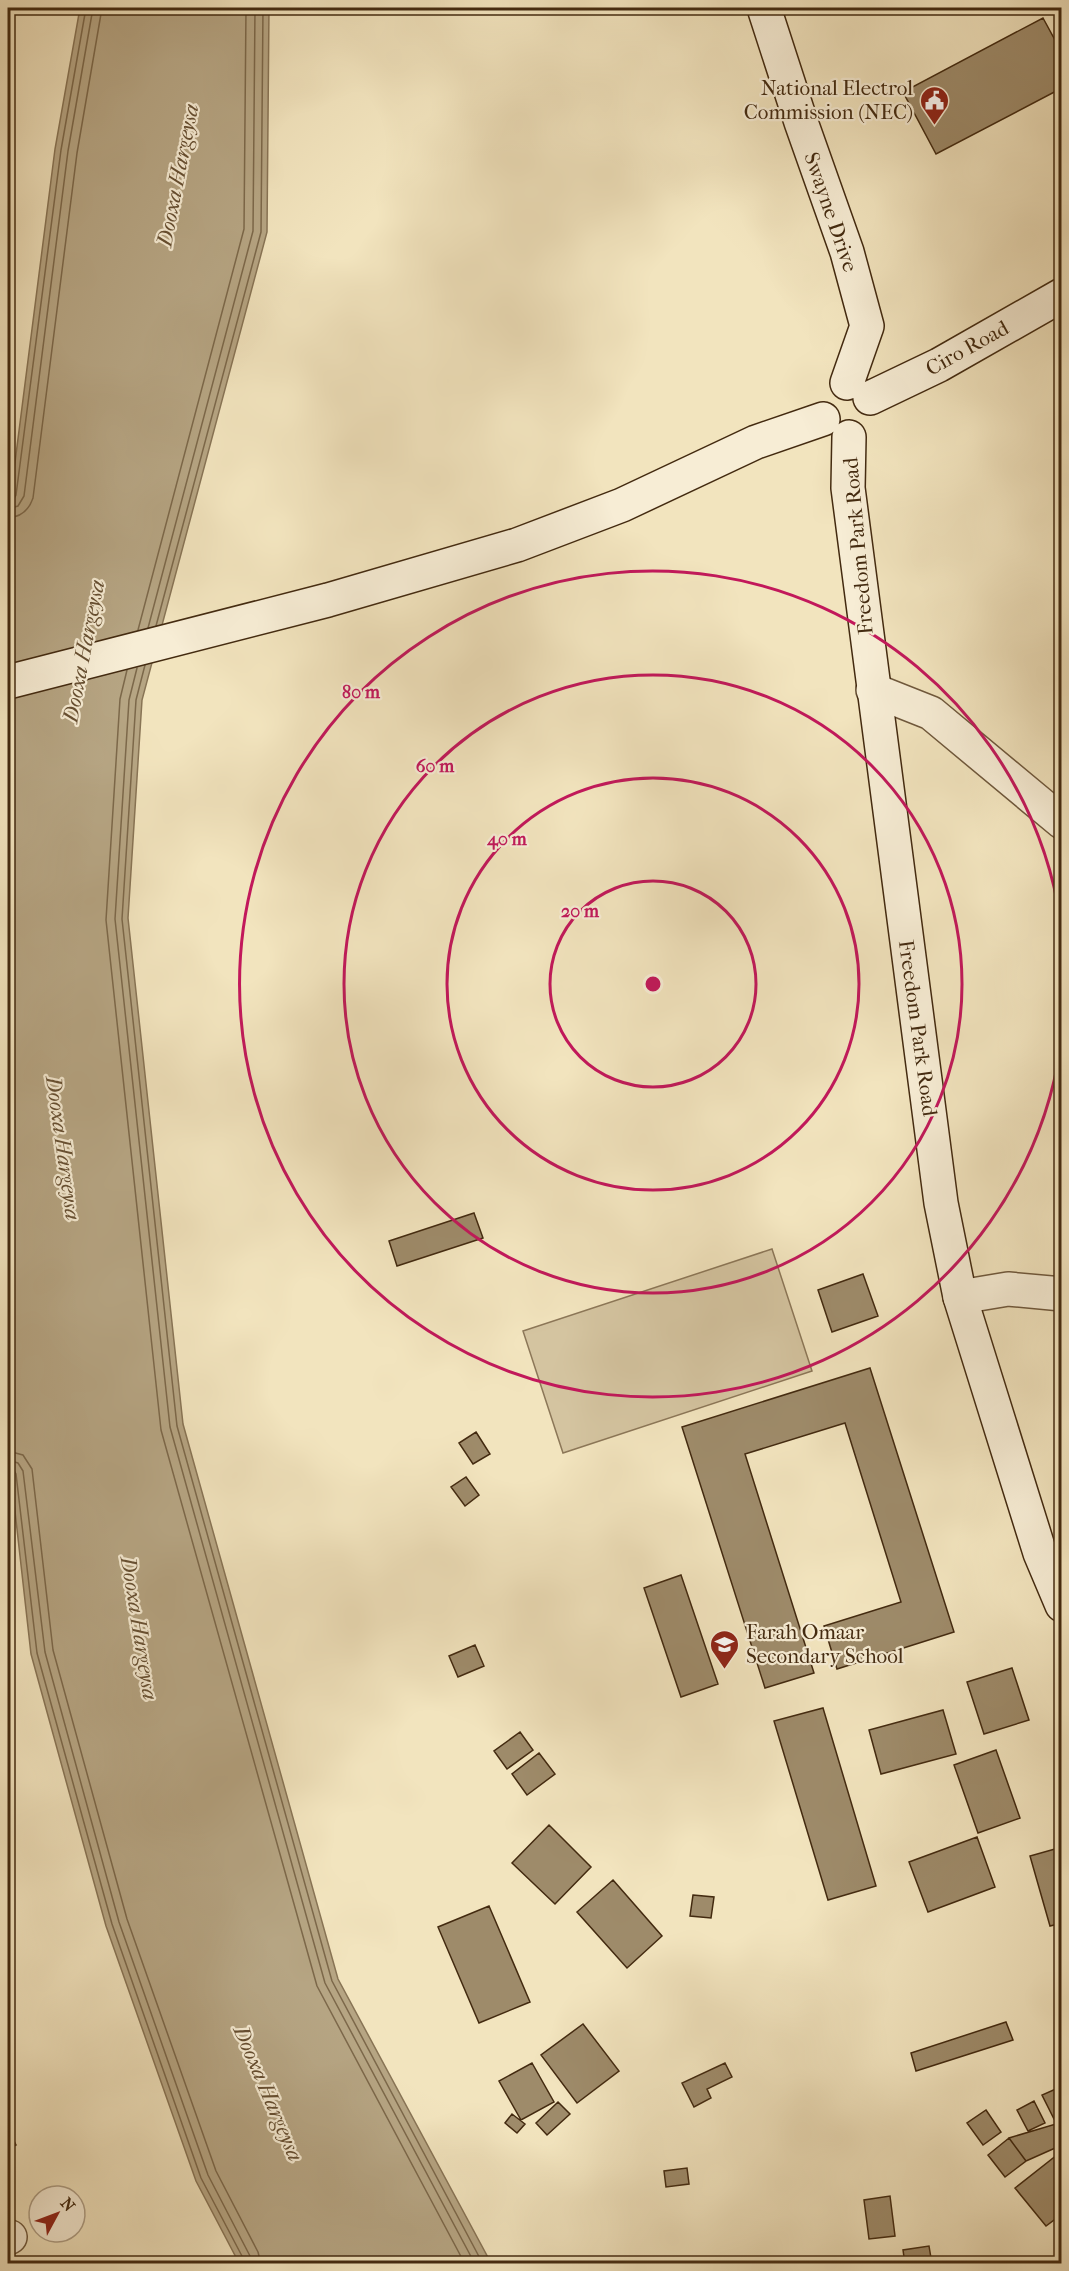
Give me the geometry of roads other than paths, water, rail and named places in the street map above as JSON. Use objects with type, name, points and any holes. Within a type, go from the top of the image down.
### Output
[{"type":"main road","name":"Swayne Drive","points":[[764,8],[847,252],[867,326],[858,391]]},
{"type":"main road","name":"Ciro Road","points":[[858,391],[939,365],[1062,295]]},
{"type":"main road","points":[[8,682],[328,600],[517,545],[622,505],[756,442],[836,428],[859,434],[872,422],[874,411],[858,391],[836,385],[829,390],[820,407],[836,428]]},
{"type":"main road","name":"Freedom Park Road","points":[[836,428],[848,488],[941,1203],[960,1297],[1040,1553],[1062,1605]]},
{"type":"main road","points":[[873,690],[931,713],[1062,822]]},
{"type":"main road","points":[[960,1297],[1008,1289],[1062,1294]]},
{"type":"water","name":"Dooxa Hargeysa","points":[[80,8],[269,8],[267,232],[142,700],[128,918],[183,1424],[338,1979],[491,2263],[239,2263],[196,2181],[106,1926],[31,1654],[8,1449],[8,517],[55,149]]},
{"type":"place","name":"National Electrol Commission (NEC)","points":[[934,126]]},
{"type":"place","name":"Farah Omaar Secondary School","points":[[725,1670]]}]
